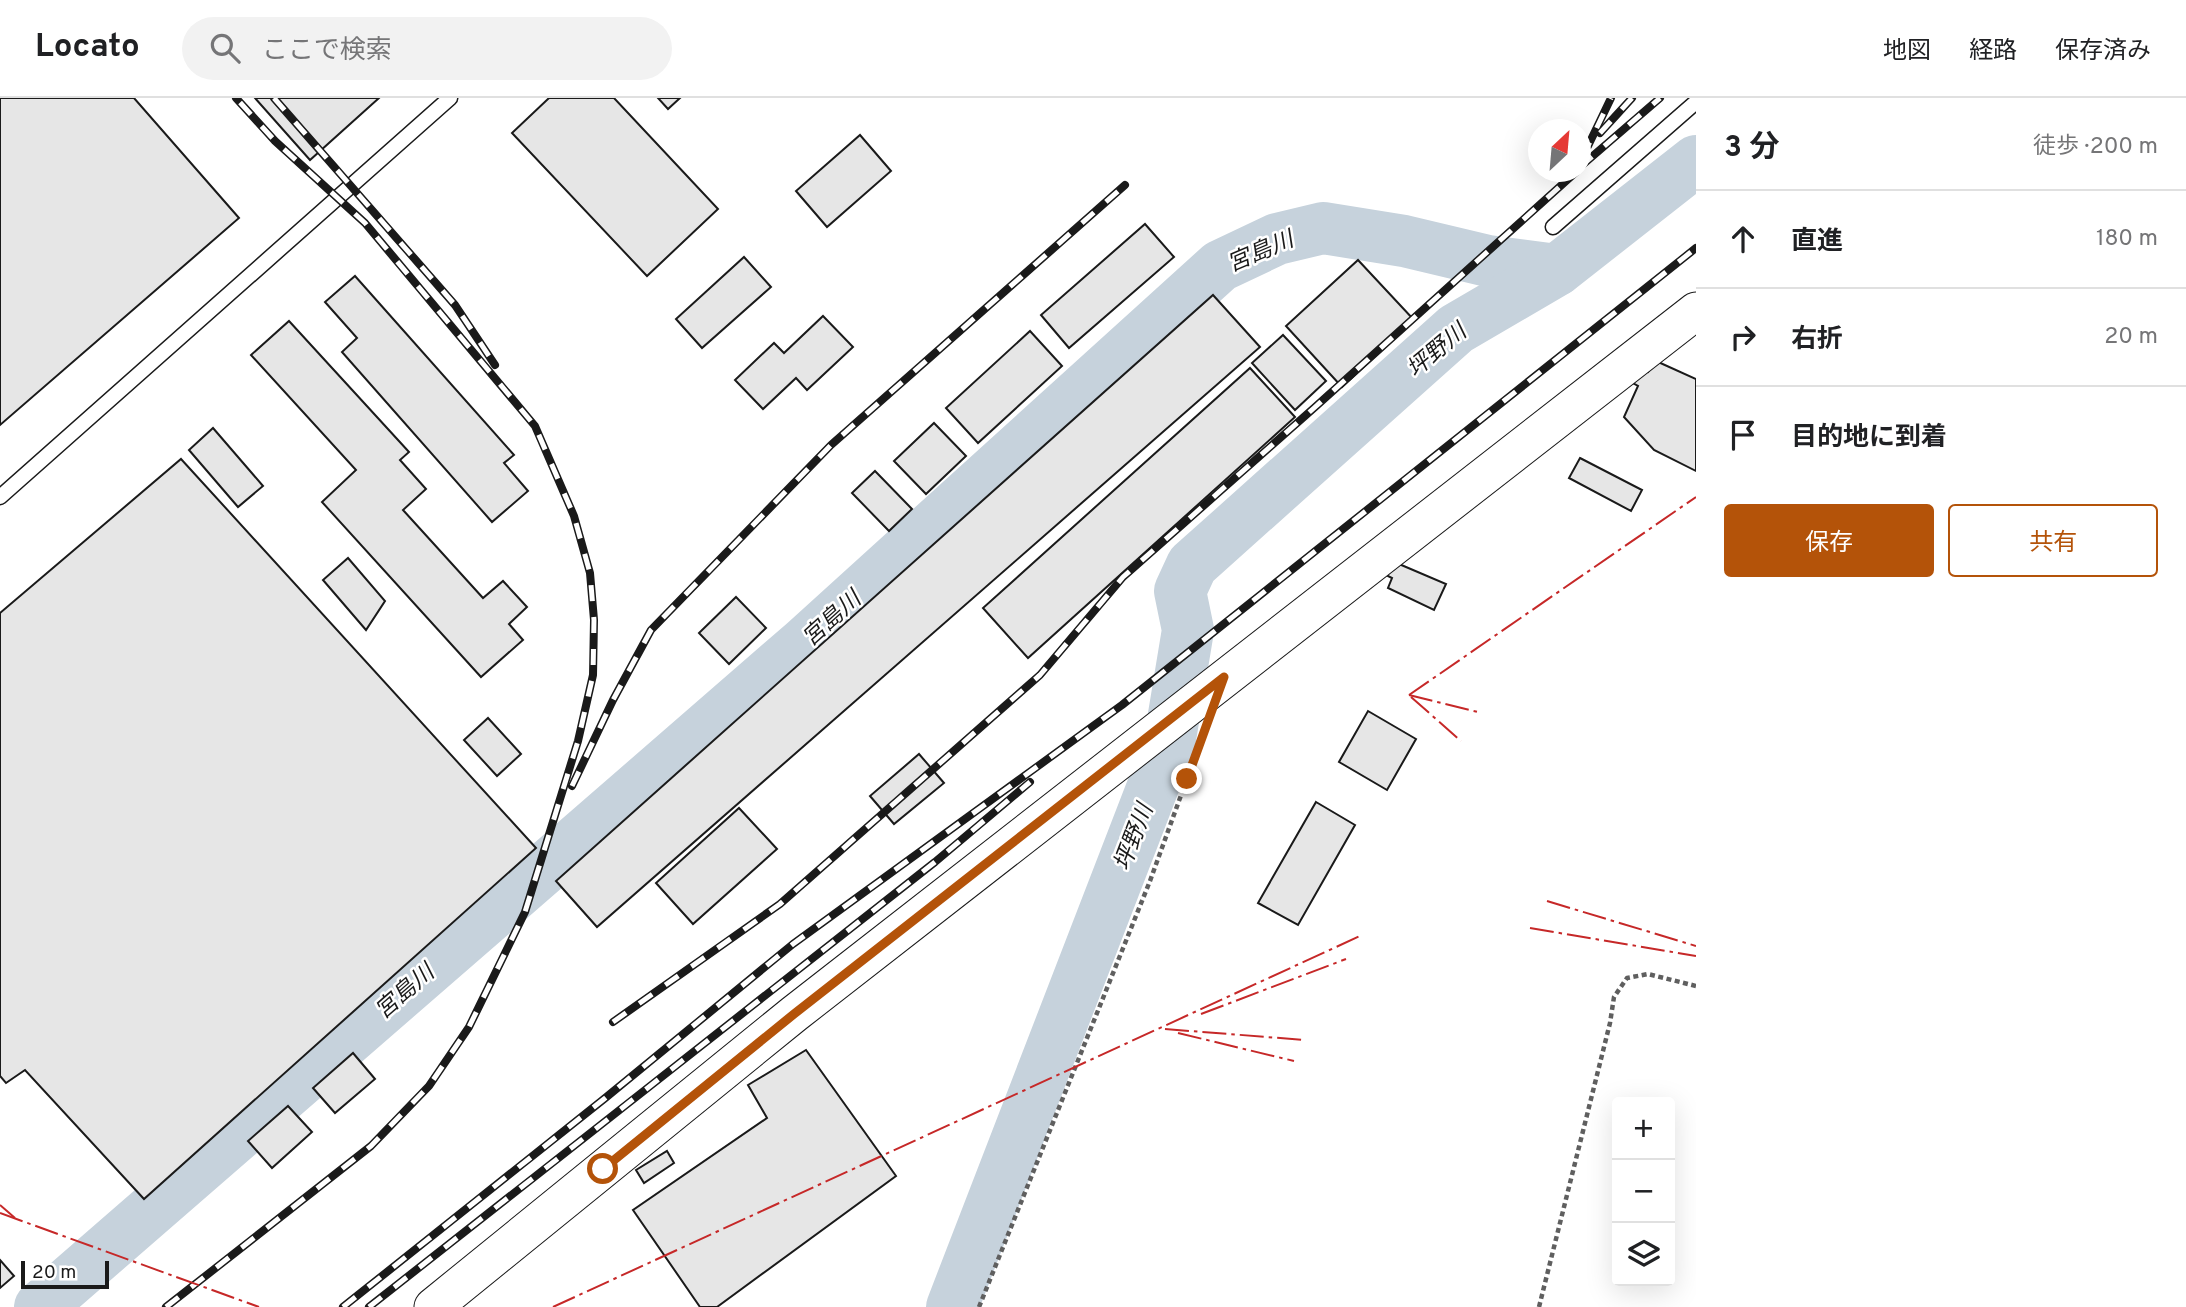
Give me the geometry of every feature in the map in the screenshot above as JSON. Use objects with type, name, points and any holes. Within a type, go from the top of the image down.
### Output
[{"type":"street","points":[[433,1307],[794,1014],[1696,311]]},
{"type":"lane","points":[[0,497],[450,98]]},
{"type":"lane","points":[[1553,227],[1696,102]]},
{"type":"path","points":[[979,1307],[1150,881],[1205,728]]},
{"type":"path","points":[[1539,1307],[1610,1023],[1614,997],[1628,978],[1648,974],[1696,986]]},
{"type":"building","points":[[0,98],[134,98],[239,218],[0,425]]},
{"type":"building","points":[[255,98],[379,98],[310,160]]},
{"type":"building","points":[[549,98],[614,98],[718,209],[647,276],[512,133]]},
{"type":"building","points":[[658,98],[680,98],[668,109]]},
{"type":"building","points":[[860,135],[891,171],[827,227],[796,191]]},
{"type":"building","points":[[1145,224],[1174,257],[1069,348],[1041,315]]},
{"type":"building","points":[[744,257],[771,287],[702,348],[676,319]]},
{"type":"building","points":[[1358,260],[1414,320],[1342,387],[1286,326]]},
{"type":"building","points":[[355,276],[514,455],[504,463],[528,491],[492,522],[342,352],[357,338],[325,302]]},
{"type":"building","points":[[1213,295],[1260,347],[597,927],[556,881]]},
{"type":"building","points":[[823,316],[853,347],[807,390],[796,378],[763,409],[735,380],[774,343],[784,353]]},
{"type":"building","points":[[289,321],[409,452],[400,460],[426,489],[403,510],[483,598],[503,581],[527,607],[509,624],[523,640],[481,677],[322,502],[356,470],[251,355]]},
{"type":"building","points":[[1030,331],[1062,366],[978,443],[946,408]]},
{"type":"building","points":[[1283,335],[1326,381],[1295,410],[1252,363]]},
{"type":"building","points":[[1656,361],[1696,379],[1696,471],[1654,450],[1624,417],[1638,386],[1631,382],[1637,367],[1648,372]]},
{"type":"building","points":[[1250,368],[1295,417],[1028,658],[983,608]]},
{"type":"building","points":[[934,423],[966,456],[926,494],[894,461]]},
{"type":"building","points":[[213,428],[263,486],[238,507],[189,450]]},
{"type":"building","points":[[1580,458],[1642,490],[1631,511],[1569,478]]},
{"type":"building","points":[[181,459],[536,848],[144,1199],[25,1070],[6,1083],[0,1076],[0,613]]},
{"type":"building","points":[[875,471],[912,509],[889,531],[852,493]]},
{"type":"building","points":[[348,558],[385,601],[366,630],[323,580]]},
{"type":"building","points":[[1399,564],[1446,584],[1434,610],[1388,588],[1392,578],[1386,575]]},
{"type":"building","points":[[736,597],[766,628],[729,664],[699,633]]},
{"type":"building","points":[[1368,711],[1416,739],[1387,790],[1339,762]]},
{"type":"building","points":[[488,718],[521,754],[497,776],[464,740]]},
{"type":"building","points":[[919,754],[944,783],[894,824],[870,796]]},
{"type":"building","points":[[1316,802],[1355,825],[1298,925],[1258,903]]},
{"type":"building","points":[[739,808],[777,849],[693,924],[656,883]]},
{"type":"building","points":[[806,1050],[896,1176],[717,1307],[700,1307],[633,1210],[767,1118],[748,1085]]},
{"type":"building","points":[[353,1053],[375,1079],[335,1113],[313,1088]]},
{"type":"building","points":[[288,1106],[312,1132],[272,1168],[248,1141]]},
{"type":"building","points":[[667,1151],[674,1163],[644,1183],[636,1170]]},
{"type":"building","points":[[0,1260],[14,1276],[0,1288]]},
{"type":"waterway","name":"坪野川","points":[[952,1307],[1169,745],[1188,630],[1180,591],[1192,565],[1456,329],[1557,270],[1696,161]]},
{"type":"waterway","name":"宮島川","points":[[40,1307],[804,643],[1220,266],[1277,239],[1323,228],[1404,241],[1488,261],[1557,270]]},
{"type":"railway","points":[[166,1307],[371,1146],[429,1086],[469,1027],[525,912],[578,741],[593,675],[594,620],[590,573],[574,516],[535,426],[365,223],[275,141],[236,98]]},
{"type":"railway","points":[[274,98],[455,305],[495,365]]},
{"type":"railway","points":[[1591,140],[1611,98]]},
{"type":"railway","points":[[1600,133],[1632,98]]},
{"type":"railway","points":[[1591,158],[1660,98]]},
{"type":"railway","points":[[613,1022],[780,904],[1040,675],[1123,577],[1565,182]]},
{"type":"railway","points":[[572,786],[613,700],[651,630],[831,445],[1125,185]]},
{"type":"railway","points":[[343,1307],[793,944],[1122,705],[1696,248]]},
{"type":"railway","points":[[369,1307],[935,862],[1030,782]]},
{"type":"power","points":[[1409,695],[1696,497]]},
{"type":"power","points":[[1409,695],[1478,712]]},
{"type":"power","points":[[1411,697],[1461,741]]},
{"type":"power","points":[[1547,901],[1696,946]]},
{"type":"power","points":[[1530,928],[1696,956]]},
{"type":"power","points":[[553,1307],[1360,936]]},
{"type":"power","points":[[1201,1014],[1346,959]]},
{"type":"power","points":[[1165,1029],[1305,1040]]},
{"type":"power","points":[[1178,1033],[1294,1061]]},
{"type":"power","points":[[0,1205],[15,1218]]},
{"type":"power","points":[[0,1213],[259,1307]]},
{"type":"route","points":[[603,1169],[794,1014],[1224,677],[1187,779]]}]
